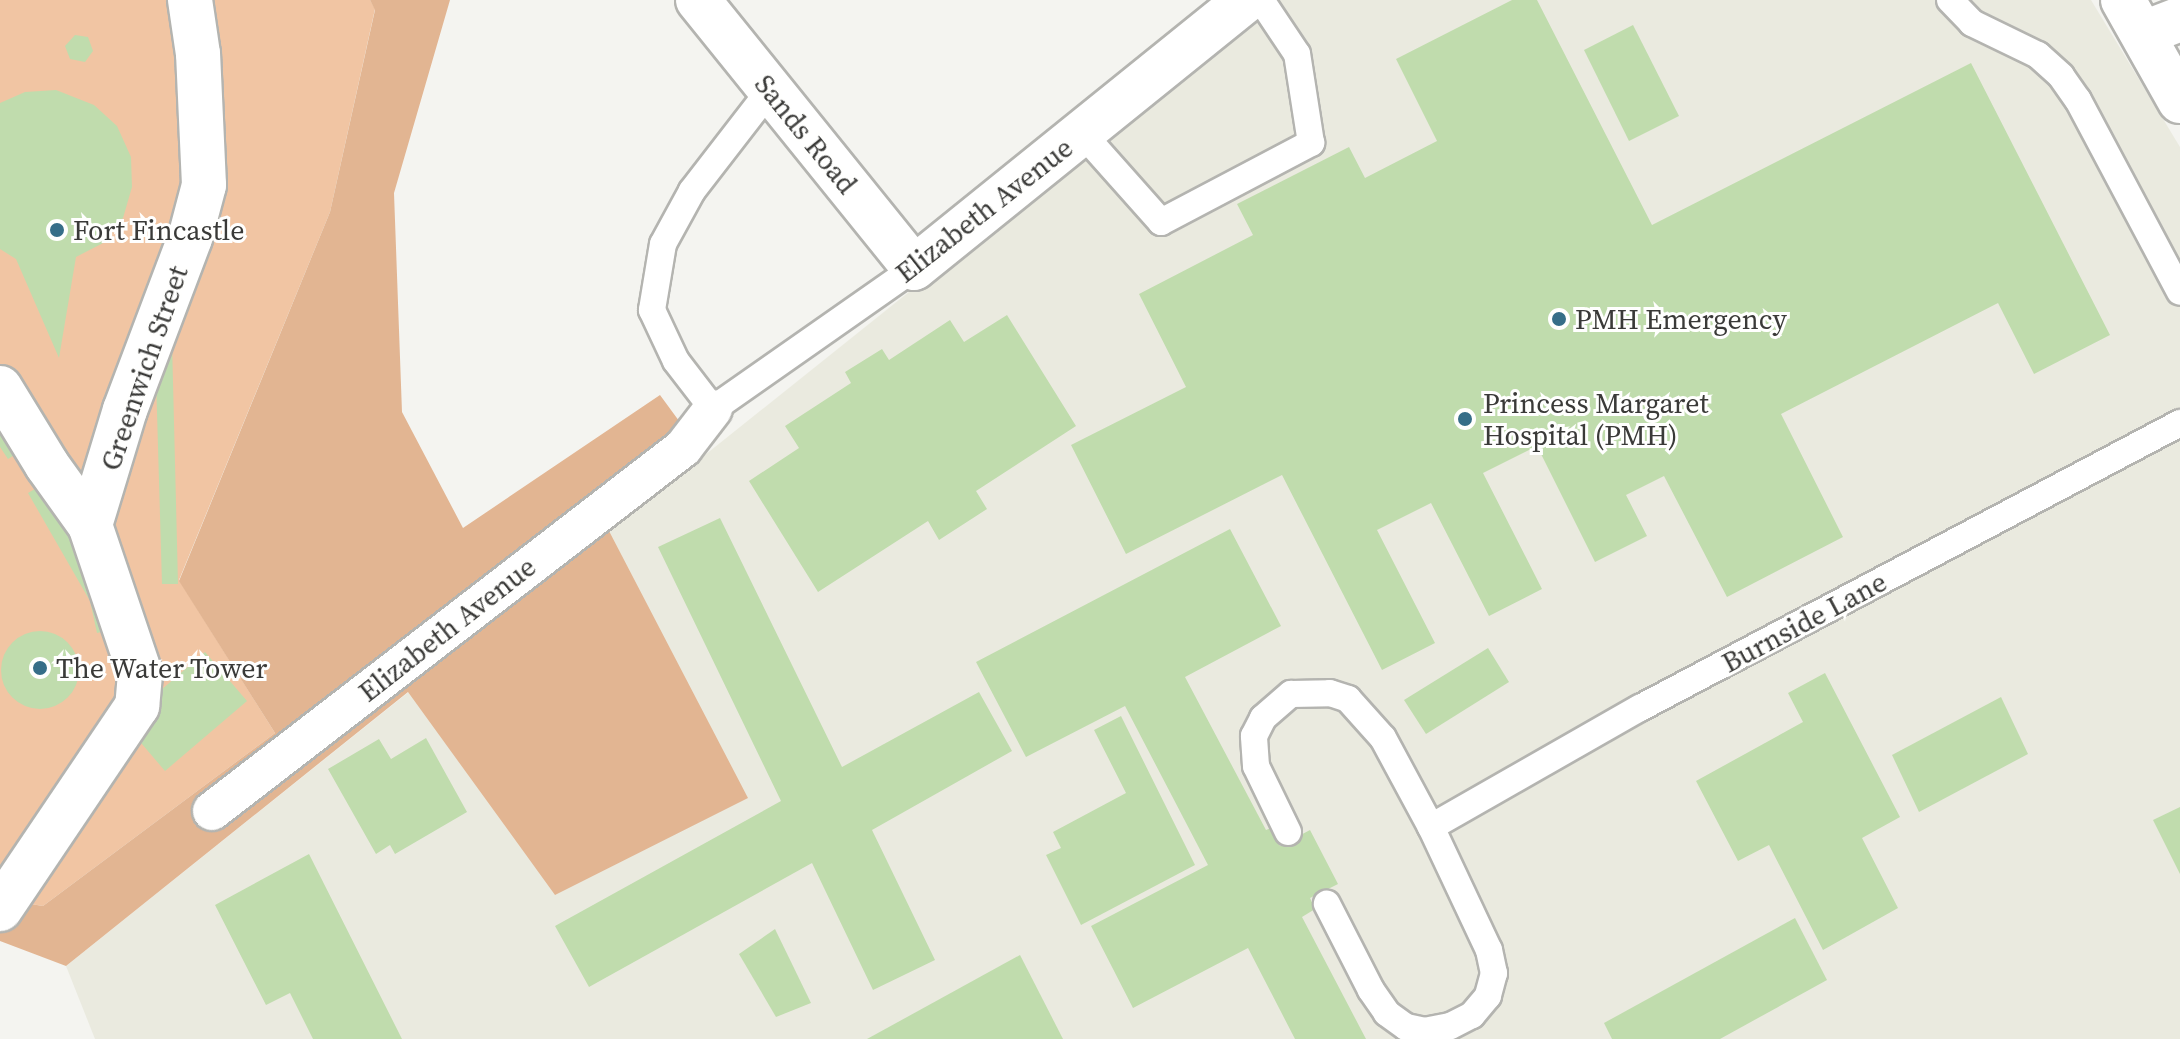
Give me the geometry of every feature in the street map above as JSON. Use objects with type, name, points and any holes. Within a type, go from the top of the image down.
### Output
[{"type":"main road","name":"Greenwich Street","points":[[90,525],[125,410],[190,238],[204,185],[198,54],[190,0]]},
{"type":"main road","name":"Sands Road","points":[[698,0],[914,268]]},
{"type":"main road","name":"Elizabeth Avenue","points":[[914,268],[1246,0]]},
{"type":"main road","points":[[2149,17],[2180,101]]},
{"type":"main road","name":"Greenwich Street","points":[[0,388],[47,465],[90,525]]},
{"type":"main road","points":[[0,909],[137,706],[140,674],[90,525]]},
{"type":"street","name":"Elizabeth Avenue","points":[[212,811],[683,448],[713,409]]},
{"type":"lane","points":[[1082,133],[1161,222],[1311,143],[1297,54],[1261,0]]},
{"type":"lane","points":[[1950,0],[1972,23],[2038,55],[2061,76],[2078,100],[2180,292]]},
{"type":"lane","points":[[713,409],[676,361],[652,310],[663,244],[692,191],[770,90]]},
{"type":"lane","name":"Elizabeth Avenue","points":[[713,409],[914,268]]},
{"type":"lane","name":"Burnside Lane","points":[[1431,827],[1640,708],[2180,423]]},
{"type":"lane","points":[[1288,832],[1256,766],[1254,736],[1276,703],[1291,694],[1310,691],[1330,693],[1359,708],[1383,738],[1431,827],[1489,950],[1494,973],[1488,996],[1472,1015],[1450,1026],[1425,1031],[1406,1027],[1387,1013],[1371,990],[1327,904]]},
{"type":"shaded area","points":[[0,0],[370,0],[375,9],[330,212],[179,580],[275,733],[43,906],[0,899]]},
{"type":"shaded area","points":[[370,0],[450,0],[394,193],[402,412],[463,528],[660,395],[704,455],[609,531],[748,798],[555,895],[408,692],[66,966],[0,941],[0,899],[43,906],[275,733],[179,581],[330,212],[375,10]]},
{"type":"shaded area","name":"Princess Margaret Hospital (PMH)","points":[[1274,0],[2091,0],[2180,147],[2180,1039],[95,1039],[66,966]]},
{"type":"building","name":"PMH Emergency","points":[[1512,0],[1537,0],[1652,225],[1971,63],[2110,335],[2034,374],[1998,303],[1781,414],[1843,537],[1727,597],[1664,476],[1626,495],[1647,536],[1595,562],[1537,446],[1483,473],[1542,589],[1489,616],[1431,503],[1377,530],[1435,643],[1382,670],[1282,475],[1126,554],[1071,445],[1186,387],[1139,294],[1253,235],[1237,204],[1349,147],[1365,178],[1437,141],[1396,59]]},
{"type":"building","points":[[1633,25],[1679,116],[1629,141],[1584,50]]},
{"type":"building","points":[[75,35],[88,37],[93,51],[85,62],[70,59],[65,46]]},
{"type":"building","name":"Fort Fincastle","points":[[56,90],[94,105],[117,126],[131,157],[132,187],[123,218],[105,242],[76,257],[59,358],[16,259],[0,249],[0,103],[25,92]]},
{"type":"building","points":[[1007,315],[1076,426],[976,491],[987,509],[939,540],[928,521],[818,592],[749,481],[799,448],[785,426],[851,383],[845,372],[882,349],[889,360],[950,320],[964,342]]},
{"type":"building","points":[[172,342],[178,584],[162,584],[155,343]]},
{"type":"building","points":[[0,410],[24,449],[8,459],[0,447]]},
{"type":"building","points":[[40,486],[103,596],[109,630],[97,633],[90,601],[28,493]]},
{"type":"building","points":[[720,518],[842,767],[979,692],[1012,751],[872,830],[935,960],[873,990],[812,863],[589,987],[555,926],[781,801],[658,547]]},
{"type":"building","points":[[1230,529],[1281,626],[1185,677],[1266,830],[1271,828],[1280,846],[1310,830],[1338,884],[1310,898],[1315,909],[1302,917],[1366,1039],[1295,1039],[1248,948],[1133,1008],[1091,926],[1208,865],[1125,706],[1026,757],[976,662]]},
{"type":"building","name":"The Water Tower","points":[[40,631],[55,634],[68,642],[76,655],[79,670],[76,685],[68,698],[55,706],[40,709],[25,706],[12,698],[4,685],[1,670],[4,655],[12,642],[25,634]]},
{"type":"building","points":[[1488,648],[1509,682],[1426,734],[1404,700]]},
{"type":"building","points":[[205,652],[247,701],[165,771],[130,730],[159,705],[153,697]]},
{"type":"building","points":[[1825,673],[1900,817],[1862,838],[1898,908],[1823,950],[1769,845],[1738,861],[1696,781],[1803,722],[1788,693]]},
{"type":"building","points":[[2001,697],[2028,754],[1919,812],[1892,755]]},
{"type":"building","points":[[1121,716],[1195,865],[1081,925],[1046,855],[1061,848],[1053,832],[1126,793],[1094,730]]},
{"type":"building","points":[[426,738],[467,812],[395,854],[390,845],[376,854],[328,769],[379,739],[391,759]]},
{"type":"building","points":[[2180,807],[2180,874],[2153,820]]},
{"type":"building","points":[[309,854],[402,1039],[313,1039],[290,993],[266,1005],[215,905]]},
{"type":"building","points":[[1795,918],[1827,980],[1720,1039],[1612,1039],[1604,1023]]},
{"type":"building","points":[[775,929],[811,1003],[776,1017],[739,954]]},
{"type":"building","points":[[1020,955],[1063,1039],[867,1039]]},
{"type":"place","name":"Fort Fincastle","points":[[57,230]]},
{"type":"place","name":"PMH Emergency","points":[[1559,319]]},
{"type":"place","name":"Princess Margaret Hospital (PMH)","points":[[1465,419]]},
{"type":"place","name":"The Water Tower","points":[[40,668]]}]
